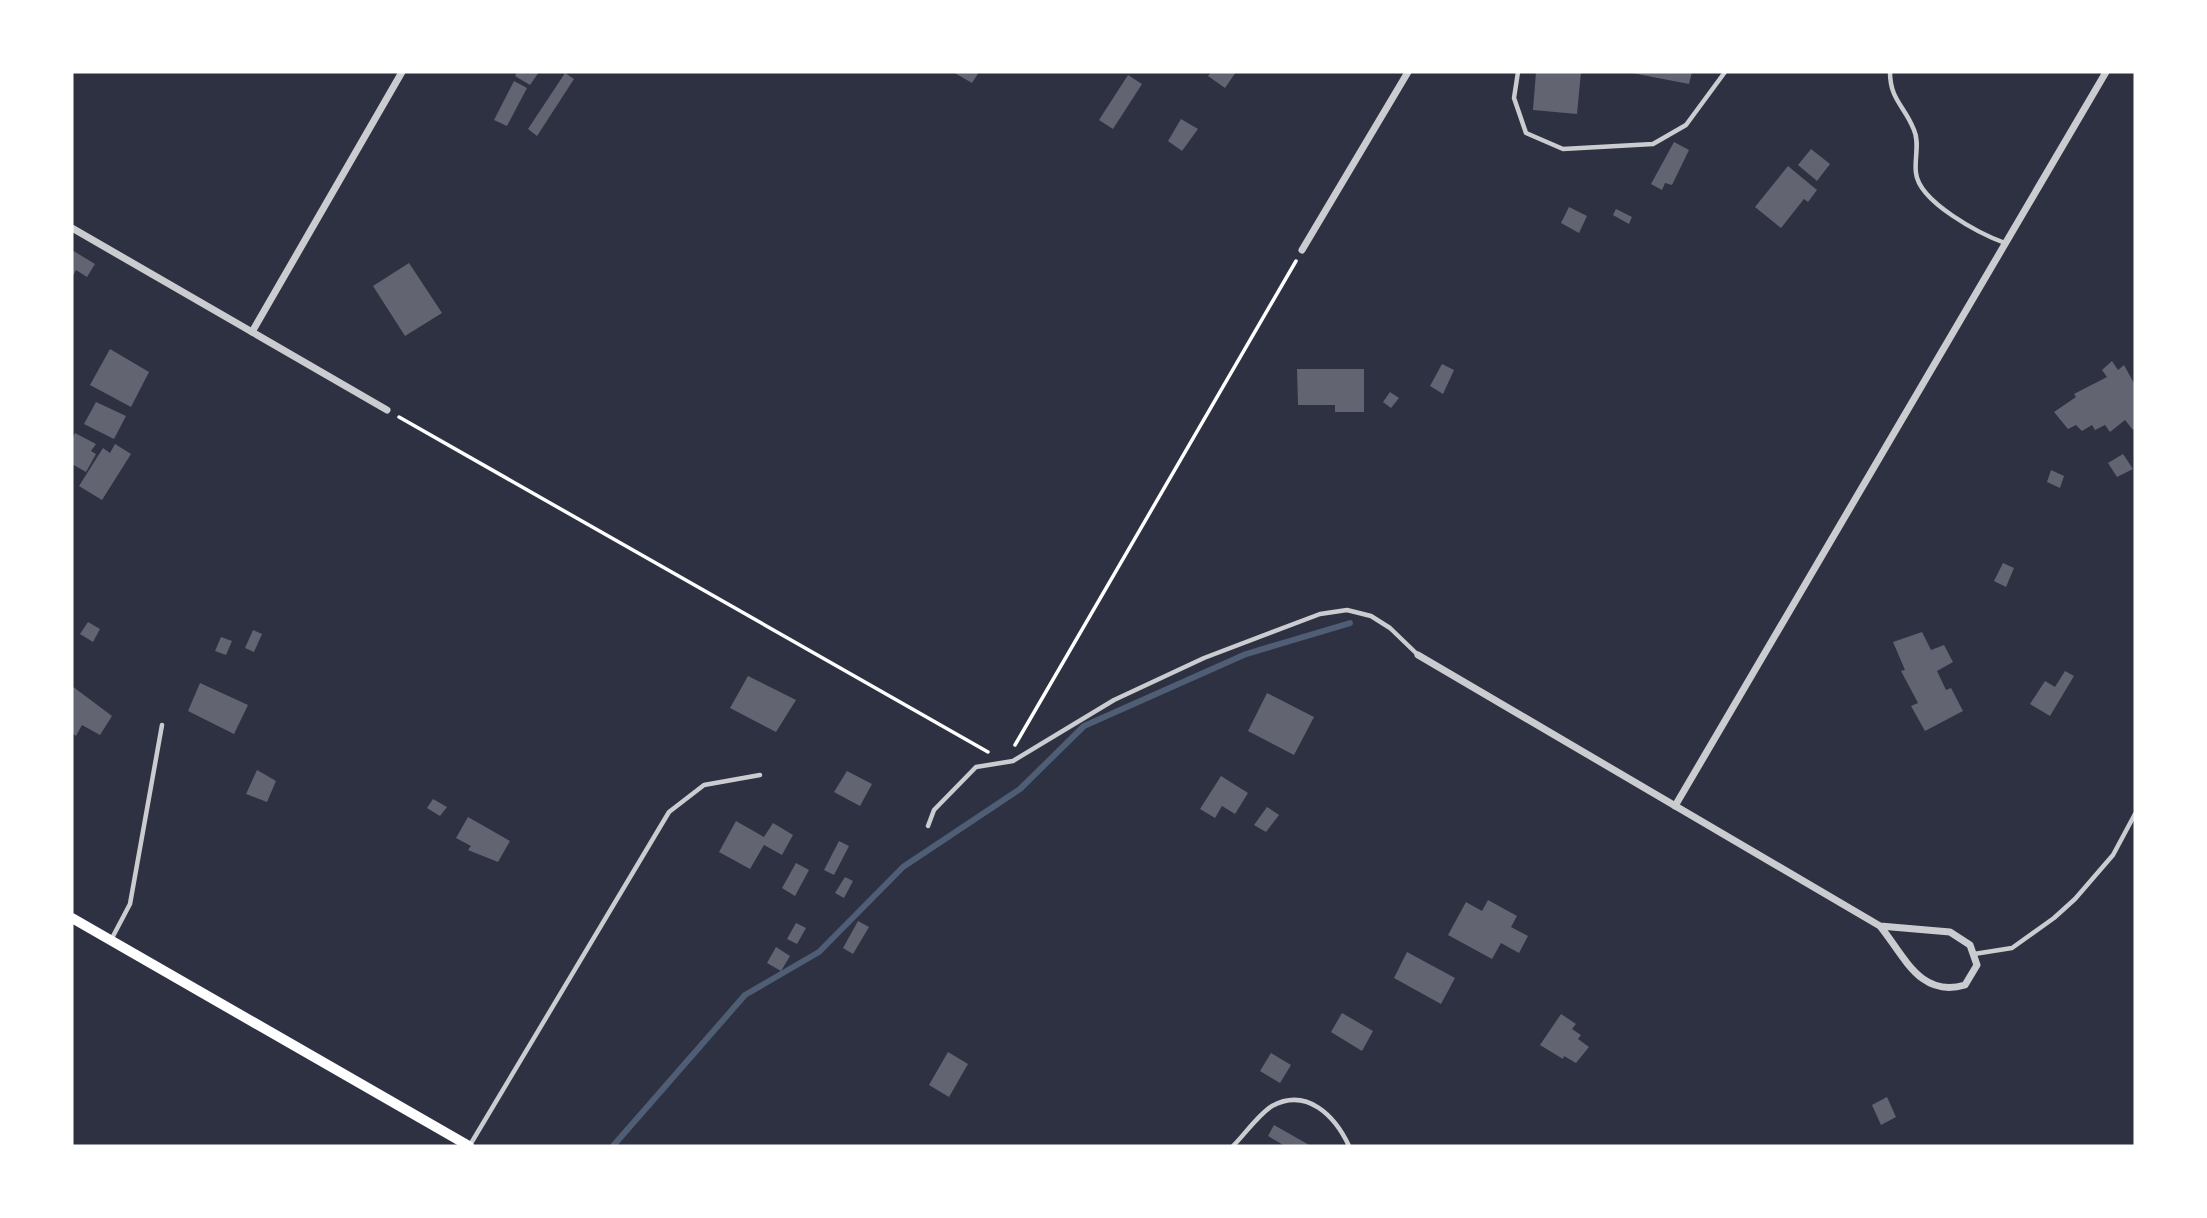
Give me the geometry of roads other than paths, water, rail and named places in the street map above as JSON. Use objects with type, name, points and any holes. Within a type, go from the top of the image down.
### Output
[{"type":"main road","points":[[72,918],[469,1146]]},
{"type":"street","points":[[252,332],[402,72]]},
{"type":"street","points":[[1302,250],[1408,72]]},
{"type":"street","points":[[1675,806],[2106,72]]},
{"type":"street","points":[[72,228],[387,410]]},
{"type":"street","points":[[1418,655],[1880,926],[1923,981],[1946,991],[1965,985],[1977,965],[1970,945],[1950,932],[1880,926]]},
{"type":"lane","points":[[1518,72],[1514,98],[1526,132],[1563,149],[1653,144],[1686,125],[1725,72]]},
{"type":"lane","points":[[1890,72],[1893,97],[1915,131],[1916,174],[1922,190],[1975,232],[2005,243]]},
{"type":"lane","points":[[928,826],[934,810],[976,767],[1005,762],[1023,755],[1114,700],[1204,658],[1320,614],[1347,610],[1371,616],[1390,628],[1418,655]]},
{"type":"lane","points":[[111,941],[130,904],[162,725]]},
{"type":"lane","points":[[469,1146],[669,811],[704,785],[760,775]]},
{"type":"lane","points":[[1973,954],[2012,948],[2054,918],[2075,899],[2113,855],[2135,814]]},
{"type":"lane","points":[[1233,1146],[1272,1107],[1299,1098],[1319,1106],[1336,1122],[1349,1146]]},
{"type":"waterway","points":[[613,1146],[745,995],[819,952],[903,867],[1020,789],[1084,726],[1246,654],[1350,623]]}]
